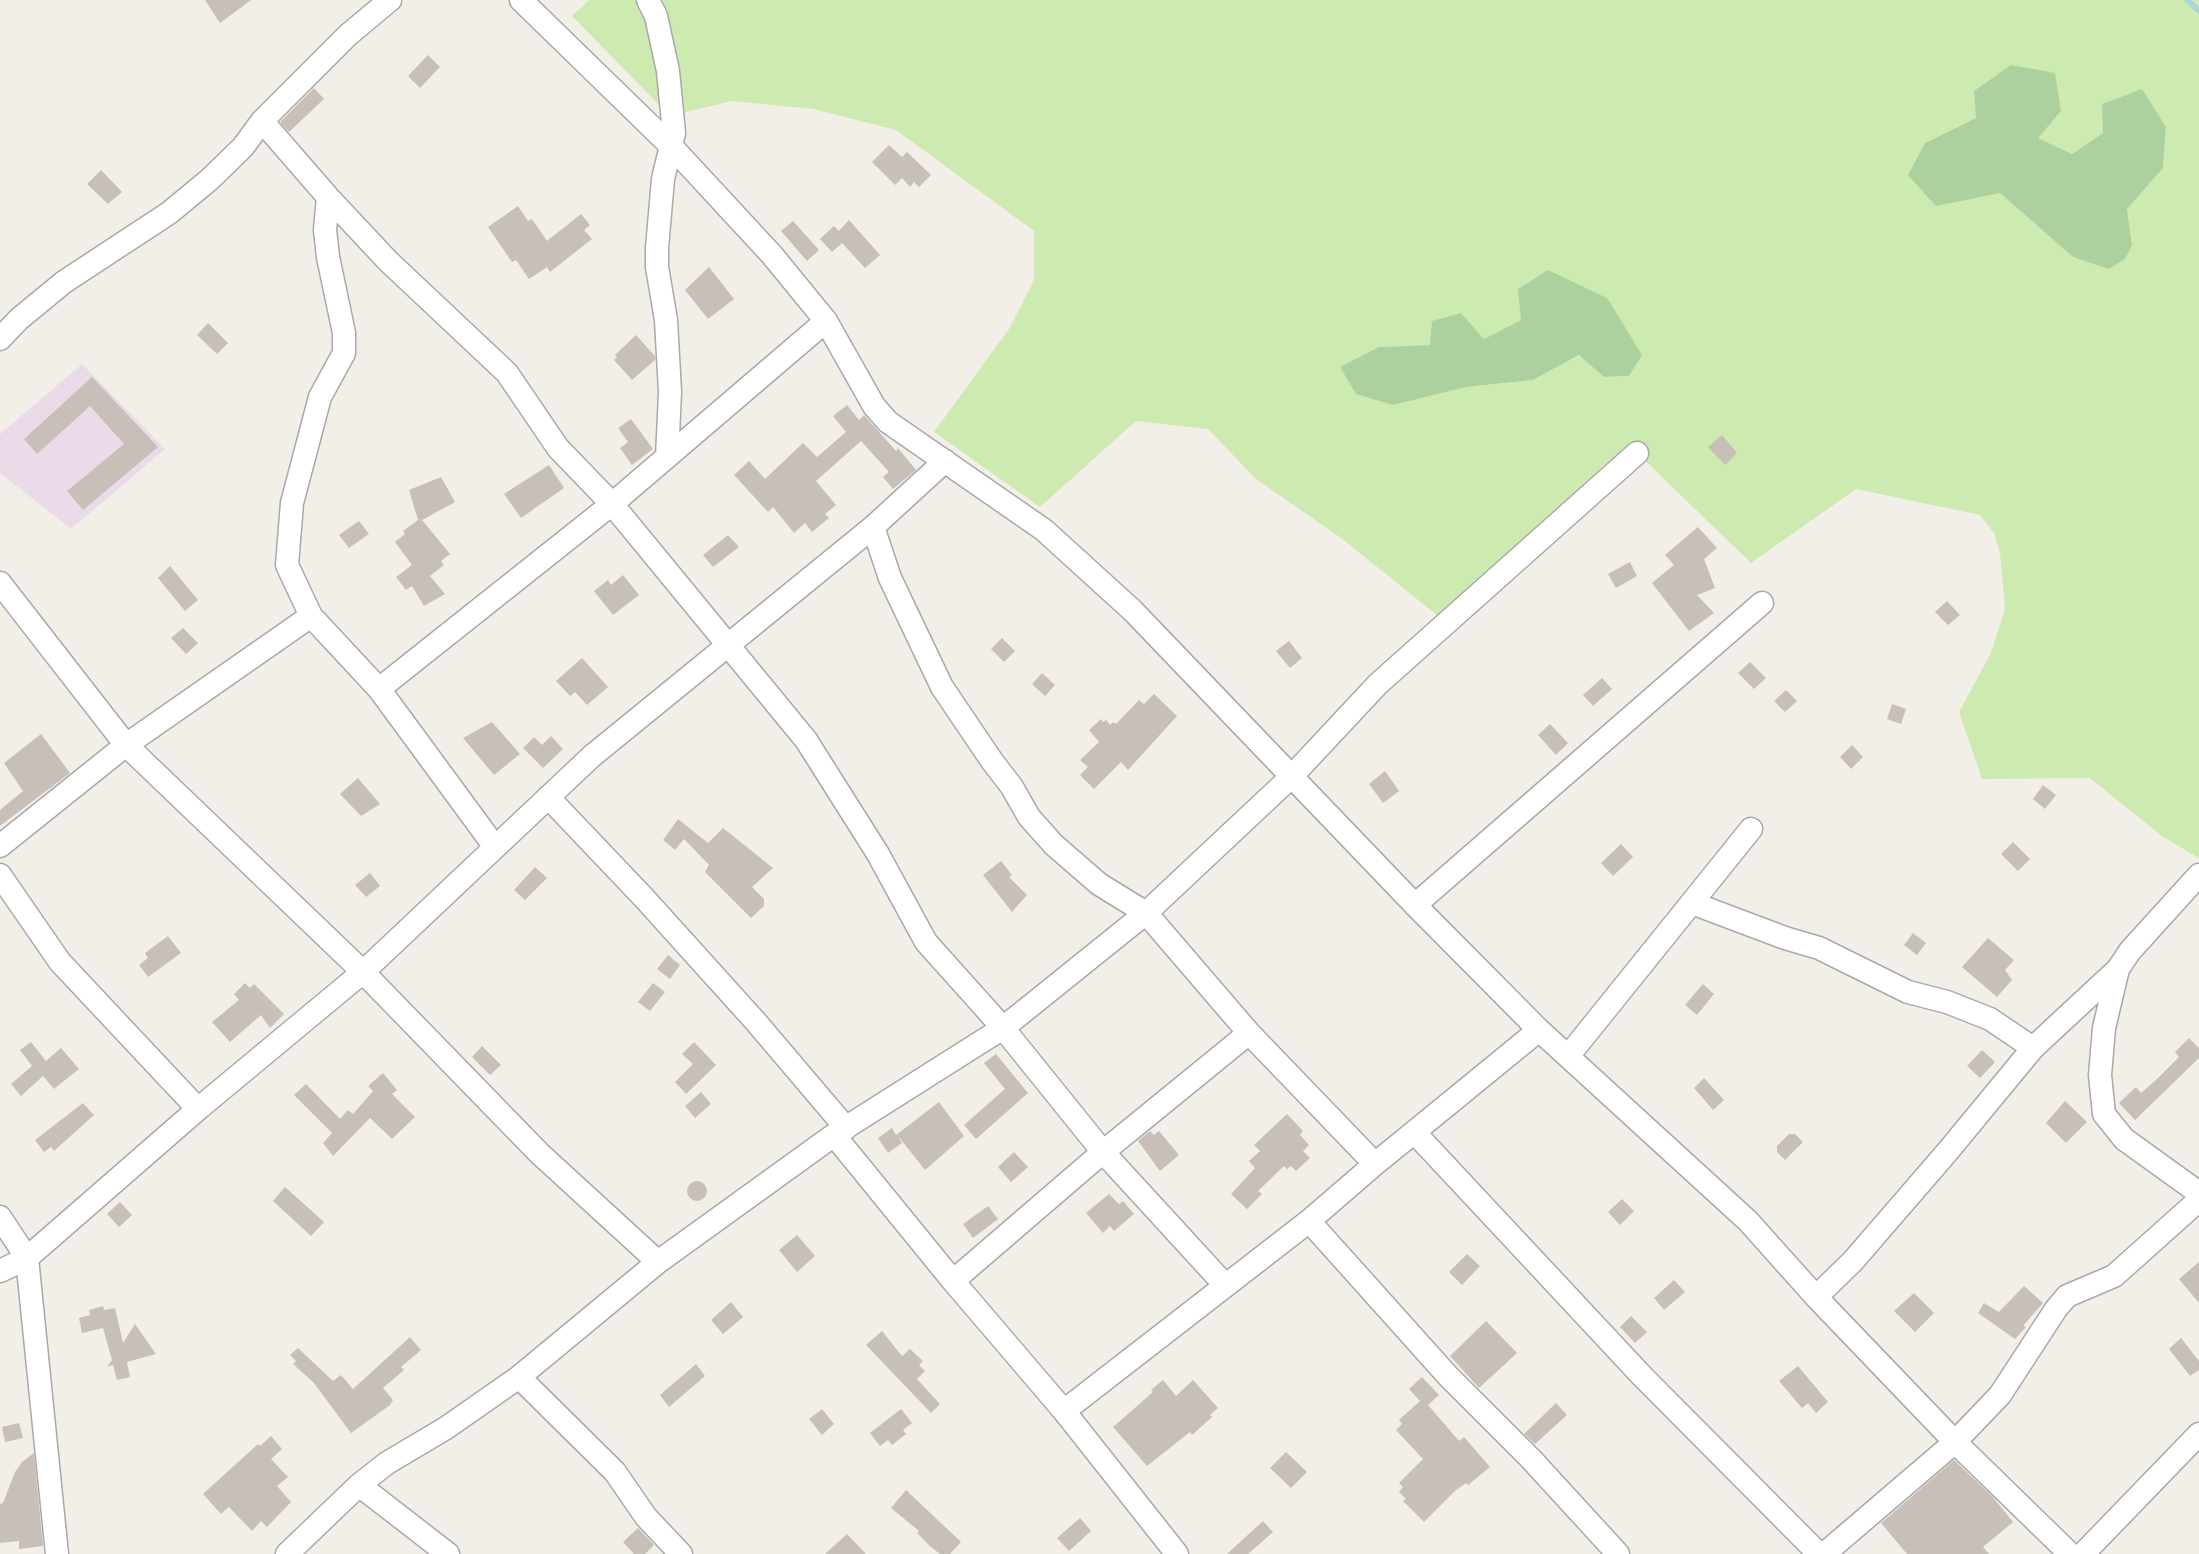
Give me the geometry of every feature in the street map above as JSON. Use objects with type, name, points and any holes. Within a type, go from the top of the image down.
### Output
[{"type":"street","points":[[0,339],[19,318],[64,282],[169,213],[209,180],[243,147],[262,121],[348,36],[390,0]]},
{"type":"street","points":[[648,0],[656,16],[668,71],[673,120],[672,147],[663,179],[657,248],[657,267],[666,320],[670,392],[667,457]]},
{"type":"street","points":[[526,2],[672,147],[772,255],[826,321],[874,406],[883,417],[1044,530],[1133,612],[1415,905],[1540,1030],[1748,1221],[1816,1297],[1955,1442],[2070,1554]]},
{"type":"street","points":[[262,121],[328,197],[388,260],[507,373],[558,448],[612,504],[806,740],[878,854],[926,942],[1003,1028],[1103,1152],[1225,1285]]},
{"type":"street","points":[[328,197],[325,230],[328,257],[344,333],[344,353],[320,397],[292,503],[287,565],[311,616],[378,689],[495,847]]},
{"type":"street","points":[[378,689],[612,504],[826,321]]},
{"type":"street","points":[[286,1554],[359,1485],[386,1463],[446,1428],[519,1377],[658,1262],[840,1131],[1003,1028],[1146,913],[1291,777],[1378,684],[1637,453]]},
{"type":"street","points":[[0,1271],[27,1258],[198,1109],[363,972],[592,756],[873,527],[945,461]]},
{"type":"street","points":[[873,527],[890,578],[942,686],[992,761],[1012,787],[1029,816],[1054,845],[1099,884],[1146,913],[1249,1033],[1375,1164]]},
{"type":"street","points":[[0,583],[126,745],[363,972],[538,1154],[658,1262]]},
{"type":"street","points":[[1415,905],[1762,603]]},
{"type":"street","points":[[0,846],[126,745],[311,616]]},
{"type":"street","points":[[548,797],[697,957],[840,1131],[953,1282],[1064,1411],[1177,1554]]},
{"type":"street","points":[[1569,1055],[1751,829]]},
{"type":"street","points":[[0,875],[60,962],[198,1109]]},
{"type":"street","points":[[1816,1297],[1853,1260],[1948,1151],[2033,1048],[2118,969],[2136,944],[2199,875]]},
{"type":"street","points":[[1692,903],[1785,938],[1819,948],[1908,992],[1947,1002],[1990,1018],[2033,1048]]},
{"type":"street","points":[[2118,969],[2104,1028],[2100,1075],[2104,1114],[2124,1139],[2199,1193]]},
{"type":"street","points":[[1064,1411],[1309,1221],[1375,1164],[1540,1030]]},
{"type":"street","points":[[953,1282],[1103,1152],[1249,1033]]},
{"type":"street","points":[[1415,1133],[1636,1370],[1820,1554]]},
{"type":"street","points":[[1824,1554],[1955,1442],[2000,1394],[2056,1309],[2067,1296],[2114,1276],[2199,1200]]},
{"type":"street","points":[[0,1217],[27,1258],[57,1554]]},
{"type":"street","points":[[1309,1221],[1448,1376],[1531,1458],[1618,1554]]},
{"type":"street","points":[[519,1377],[614,1472],[646,1517],[681,1554]]},
{"type":"street","points":[[2083,1554],[2199,1434]]},
{"type":"street","points":[[359,1485],[448,1554]]},
{"type":"shaded area","points":[[82,364],[165,449],[71,529],[0,473],[0,434]]},
{"type":"green space","points":[[589,0],[2199,0],[2199,858],[2163,837],[2090,778],[1982,779],[1959,712],[1991,653],[2005,609],[2000,553],[1994,533],[1980,515],[1856,489],[1751,563],[1637,453],[1443,620],[1341,538],[1256,479],[1208,429],[1136,421],[1040,507],[934,432],[1009,329],[1034,280],[1034,231],[896,130],[813,109],[732,101],[670,116],[572,16]],"holes":[[[2141,89],[2166,127],[2163,168],[2127,209],[2132,245],[2073,257],[2000,193],[1936,205],[1925,143],[1976,118],[2038,138],[2072,154],[2103,133]],[[1461,313],[1484,339],[1521,320],[1629,376],[1604,377],[1580,355],[1533,380],[1466,387],[1379,347],[1430,345]]]},
{"type":"green space","points":[[2011,65],[2055,73],[2061,111],[2038,138],[2072,154],[2103,133],[2102,104],[2142,89],[2166,127],[2163,168],[2127,209],[2132,245],[2125,259],[2109,269],[2073,257],[2000,193],[1936,206],[1908,175],[1925,143],[1976,118],[1974,91]]},
{"type":"green space","points":[[1548,270],[1607,298],[1642,355],[1629,376],[1604,377],[1579,355],[1533,380],[1466,387],[1393,405],[1356,394],[1340,367],[1379,347],[1430,345],[1432,321],[1461,313],[1484,339],[1521,320],[1518,289]]},
{"type":"building","points":[[205,0],[251,0],[220,23]]},
{"type":"building","points":[[428,55],[440,67],[420,88],[408,76]]},
{"type":"building","points":[[314,88],[324,99],[289,132],[280,122]]},
{"type":"building","points":[[889,145],[902,157],[907,152],[931,175],[919,187],[914,182],[910,187],[902,178],[895,185],[872,162]]},
{"type":"building","points":[[101,170],[122,192],[108,204],[87,184]]},
{"type":"building","points":[[518,206],[528,221],[532,219],[547,241],[581,214],[590,225],[584,230],[592,239],[550,272],[547,267],[529,279],[516,260],[512,262],[488,227]]},
{"type":"building","points":[[849,220],[880,255],[865,268],[842,243],[832,252],[820,239],[834,226],[839,231]]},
{"type":"building","points":[[793,221],[819,250],[807,261],[781,231]]},
{"type":"building","points":[[709,267],[734,299],[708,319],[685,290]]},
{"type":"building","points":[[208,323],[228,343],[217,354],[197,335]]},
{"type":"building","points":[[636,335],[655,356],[655,360],[632,380],[614,360],[617,357],[615,355]]},
{"type":"building","points":[[92,377],[158,447],[83,510],[67,491],[124,444],[90,406],[37,454],[24,439]]},
{"type":"building","points":[[847,405],[859,420],[864,415],[896,451],[898,448],[916,470],[893,489],[883,477],[889,472],[861,441],[816,481],[836,505],[825,514],[829,518],[812,532],[805,523],[794,533],[773,507],[768,512],[734,475],[749,461],[765,479],[803,443],[817,457],[846,432],[833,416]]},
{"type":"building","points":[[631,419],[653,449],[632,465],[620,448],[628,442],[618,428]]},
{"type":"building","points":[[1722,435],[1737,453],[1725,465],[1708,447]]},
{"type":"building","points":[[549,465],[564,488],[521,518],[504,494]]},
{"type":"building","points":[[441,477],[455,502],[422,520],[450,554],[441,561],[444,565],[430,576],[445,594],[424,606],[412,586],[406,590],[396,577],[412,565],[395,542],[405,534],[403,531],[418,520],[409,490]]},
{"type":"building","points":[[359,521],[369,534],[349,548],[339,535]]},
{"type":"building","points":[[1698,527],[1717,548],[1704,559],[1715,588],[1697,595],[1714,613],[1689,631],[1652,583],[1674,565],[1665,555]]},
{"type":"building","points":[[728,535],[739,547],[713,567],[703,555]]},
{"type":"building","points":[[1630,562],[1637,576],[1616,588],[1608,574]]},
{"type":"building","points":[[170,566],[198,600],[185,611],[158,578]]},
{"type":"building","points":[[623,575],[639,595],[613,615],[594,591],[608,580],[611,585]]},
{"type":"building","points":[[1947,601],[1960,615],[1948,625],[1935,612]]},
{"type":"building","points":[[183,628],[198,643],[186,654],[171,638]]},
{"type":"building","points":[[1002,638],[1015,651],[1004,662],[991,649]]},
{"type":"building","points":[[1289,641],[1302,658],[1290,668],[1276,651]]},
{"type":"building","points":[[582,658],[608,687],[587,705],[575,692],[570,696],[556,681]]},
{"type":"building","points":[[1750,662],[1766,678],[1754,689],[1738,673]]},
{"type":"building","points":[[1042,673],[1055,685],[1045,696],[1032,684]]},
{"type":"building","points":[[1602,678],[1612,689],[1593,706],[1583,695]]},
{"type":"building","points":[[1786,690],[1797,701],[1785,712],[1774,701]]},
{"type":"building","points":[[1154,694],[1177,716],[1128,770],[1121,762],[1094,789],[1080,775],[1088,767],[1080,760],[1099,742],[1089,730],[1101,719],[1103,722],[1106,720],[1110,725],[1113,722],[1116,724],[1139,700],[1144,704]]},
{"type":"building","points":[[1892,704],[1906,709],[1901,724],[1887,719]]},
{"type":"building","points":[[492,722],[520,754],[494,775],[463,738]]},
{"type":"building","points":[[1550,724],[1568,743],[1556,755],[1538,735]]},
{"type":"building","points":[[41,734],[70,773],[0,826],[0,810],[23,791],[4,763]]},
{"type":"building","points":[[551,736],[563,749],[543,768],[523,748],[534,737],[542,745]]},
{"type":"building","points":[[1852,745],[1863,757],[1851,769],[1840,757]]},
{"type":"building","points":[[1385,771],[1399,791],[1383,803],[1369,784]]},
{"type":"building","points":[[358,778],[380,804],[361,816],[340,794]]},
{"type":"building","points":[[2043,785],[2056,795],[2045,809],[2033,799]]},
{"type":"building","points":[[678,819],[708,843],[723,828],[773,868],[752,887],[764,899],[764,906],[751,918],[705,872],[709,865],[684,839],[675,850],[663,840]]},
{"type":"building","points":[[2013,842],[2030,859],[2018,871],[2001,854]]},
{"type":"building","points":[[1621,844],[1633,857],[1613,876],[1601,863]]},
{"type":"building","points":[[1001,861],[1012,875],[1009,877],[1027,895],[1012,912],[983,875]]},
{"type":"building","points":[[535,867],[547,878],[525,900],[514,890]]},
{"type":"building","points":[[370,873],[380,886],[366,897],[355,885]]},
{"type":"building","points":[[1913,933],[1926,943],[1917,955],[1904,945]]},
{"type":"building","points":[[168,936],[181,953],[148,977],[139,965],[148,958],[145,953]]},
{"type":"building","points":[[1988,938],[2014,960],[2005,970],[2012,980],[1997,997],[1962,967]]},
{"type":"building","points":[[668,955],[680,965],[670,979],[657,969]]},
{"type":"building","points":[[245,983],[250,988],[254,984],[284,1014],[270,1028],[261,1015],[230,1042],[212,1022],[239,1000],[234,994]]},
{"type":"building","points":[[653,983],[665,992],[650,1011],[638,1002]]},
{"type":"building","points":[[1703,984],[1714,994],[1697,1015],[1685,1005]]},
{"type":"building","points":[[2189,1038],[2199,1048],[2199,1058],[2135,1120],[2119,1103],[2136,1087],[2141,1093],[2156,1080],[2179,1057],[2175,1052]]},
{"type":"building","points":[[31,1042],[46,1061],[61,1048],[79,1069],[54,1089],[43,1076],[21,1096],[11,1084],[32,1066],[20,1050]]},
{"type":"building","points":[[694,1042],[716,1065],[686,1094],[675,1082],[693,1064],[682,1054]]},
{"type":"building","points":[[482,1046],[501,1065],[490,1075],[472,1057]]},
{"type":"building","points":[[1982,1050],[1995,1062],[1980,1078],[1967,1066]]},
{"type":"building","points":[[996,1054],[1028,1093],[976,1139],[964,1125],[1005,1089],[984,1063]]},
{"type":"building","points":[[383,1073],[397,1090],[392,1094],[415,1117],[392,1139],[370,1118],[333,1156],[323,1143],[332,1133],[294,1095],[306,1084],[340,1119],[348,1110],[353,1114],[373,1091],[368,1086]]},
{"type":"building","points":[[1704,1078],[1724,1100],[1713,1110],[1694,1088]]},
{"type":"building","points":[[701,1092],[711,1104],[695,1118],[685,1106]]},
{"type":"building","points":[[2065,1101],[2087,1122],[2066,1143],[2046,1123]]},
{"type":"building","points":[[939,1102],[964,1136],[925,1170],[898,1136],[902,1143],[888,1153],[878,1138],[892,1128],[896,1135]]},
{"type":"building","points":[[83,1103],[94,1115],[54,1151],[51,1147],[44,1152],[35,1140]]},
{"type":"building","points":[[1287,1114],[1303,1131],[1300,1135],[1309,1145],[1303,1151],[1310,1158],[1296,1171],[1291,1166],[1287,1169],[1284,1166],[1258,1191],[1262,1194],[1247,1209],[1231,1194],[1255,1168],[1249,1161],[1260,1151],[1254,1145]]},
{"type":"building","points":[[1150,1131],[1154,1135],[1159,1131],[1179,1155],[1160,1171],[1138,1141]]},
{"type":"building","points":[[1789,1134],[1795,1134],[1803,1142],[1785,1160],[1777,1152],[1777,1146]]},
{"type":"building","points":[[1014,1152],[1028,1167],[1011,1182],[998,1167]]},
{"type":"building","points":[[697,1181],[704,1184],[707,1191],[704,1198],[697,1201],[690,1198],[687,1191],[690,1184]]},
{"type":"building","points":[[285,1187],[324,1222],[311,1236],[273,1201]]},
{"type":"building","points":[[1109,1194],[1119,1204],[1123,1201],[1134,1214],[1114,1231],[1110,1226],[1103,1233],[1086,1213]]},
{"type":"building","points":[[1622,1199],[1634,1211],[1620,1225],[1608,1212]]},
{"type":"building","points":[[120,1202],[132,1215],[119,1227],[107,1214]]},
{"type":"building","points":[[988,1206],[998,1219],[973,1238],[963,1224]]},
{"type":"building","points":[[797,1235],[815,1256],[797,1272],[779,1250]]},
{"type":"building","points":[[1467,1254],[1480,1266],[1462,1285],[1449,1272]]},
{"type":"building","points":[[2199,1262],[2199,1303],[2179,1279]]},
{"type":"building","points":[[1674,1280],[1685,1292],[1664,1310],[1654,1298]]},
{"type":"building","points":[[2024,1286],[2043,1303],[2023,1326],[2026,1327],[2015,1339],[1978,1313],[1984,1303],[1999,1312]]},
{"type":"building","points":[[1914,1293],[1934,1313],[1915,1332],[1894,1311]]},
{"type":"building","points":[[731,1302],[743,1317],[723,1334],[711,1320]]},
{"type":"building","points":[[103,1306],[104,1310],[115,1308],[123,1343],[135,1324],[156,1354],[127,1362],[130,1377],[117,1380],[113,1365],[107,1367],[112,1360],[103,1328],[82,1333],[79,1318],[90,1315],[89,1310]]},
{"type":"building","points":[[1631,1316],[1647,1332],[1635,1343],[1620,1327]]},
{"type":"building","points":[[1486,1321],[1517,1353],[1479,1388],[1450,1356]]},
{"type":"building","points":[[882,1331],[902,1356],[910,1349],[923,1361],[919,1365],[925,1371],[917,1379],[940,1404],[931,1413],[866,1345]]},
{"type":"building","points":[[410,1337],[421,1350],[401,1367],[404,1370],[383,1388],[393,1400],[390,1405],[351,1433],[314,1383],[293,1364],[296,1361],[290,1355],[298,1348],[333,1381],[341,1375],[353,1389]]},
{"type":"building","points":[[2181,1338],[2199,1361],[2199,1370],[2190,1376],[2169,1349]]},
{"type":"building","points":[[696,1364],[705,1376],[669,1407],[660,1395]]},
{"type":"building","points":[[1798,1366],[1828,1402],[1816,1413],[1808,1403],[1802,1408],[1779,1381]]},
{"type":"building","points":[[1422,1377],[1439,1395],[1428,1405],[1459,1441],[1464,1437],[1490,1467],[1468,1485],[1466,1483],[1456,1490],[1424,1522],[1403,1501],[1406,1499],[1399,1492],[1403,1487],[1399,1483],[1423,1459],[1396,1430],[1402,1424],[1399,1420],[1420,1401],[1409,1389]]},
{"type":"building","points":[[1163,1380],[1176,1396],[1193,1380],[1218,1408],[1210,1415],[1212,1417],[1192,1435],[1190,1432],[1147,1466],[1113,1427],[1153,1392],[1151,1390]]},
{"type":"building","points":[[1556,1403],[1567,1415],[1535,1444],[1524,1434]]},
{"type":"building","points":[[822,1409],[834,1424],[822,1435],[809,1419]]},
{"type":"building","points":[[901,1409],[912,1423],[903,1430],[906,1434],[892,1445],[888,1440],[880,1446],[870,1433]]},
{"type":"building","points":[[19,1423],[23,1438],[5,1442],[2,1427]]},
{"type":"building","points":[[271,1436],[282,1449],[271,1459],[288,1477],[277,1486],[291,1502],[267,1527],[261,1521],[252,1531],[229,1507],[221,1514],[203,1494],[258,1444],[260,1446]]},
{"type":"building","points":[[1286,1452],[1307,1472],[1291,1488],[1270,1468]]},
{"type":"building","points":[[34,1453],[43,1546],[19,1549],[19,1541],[0,1543],[0,1504],[3,1503],[15,1472],[22,1462]]},
{"type":"building","points":[[1954,1460],[1992,1496],[2013,1522],[1983,1547],[1989,1554],[1907,1554],[1881,1523]]},
{"type":"building","points":[[906,1490],[961,1542],[950,1554],[940,1554],[931,1547],[917,1533],[919,1531],[891,1508]]},
{"type":"building","points":[[1080,1518],[1091,1531],[1069,1551],[1057,1538]]},
{"type":"building","points":[[1263,1521],[1273,1532],[1248,1554],[1227,1554]]},
{"type":"building","points":[[638,1528],[654,1545],[645,1554],[634,1554],[623,1542]]},
{"type":"building","points":[[847,1534],[866,1554],[825,1554]]},
{"type":"waterway","points":[[2187,0],[2199,11]]}]
